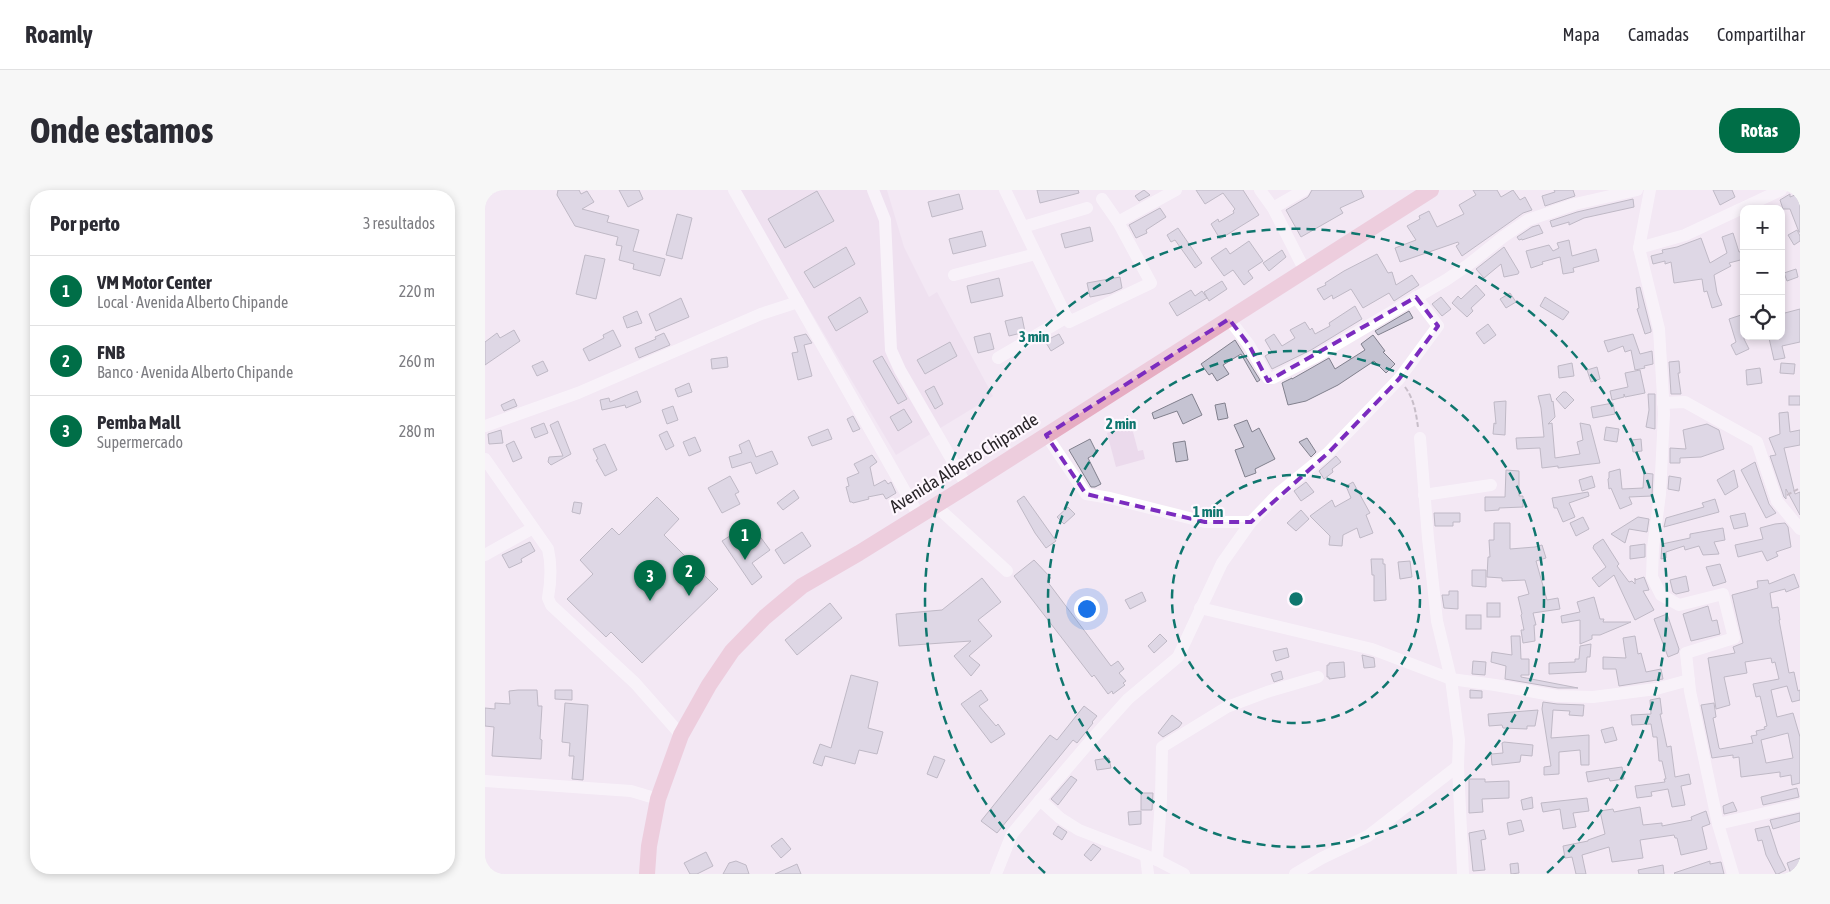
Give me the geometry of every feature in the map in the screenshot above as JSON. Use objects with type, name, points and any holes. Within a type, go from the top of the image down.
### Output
[{"type":"main road","name":"Avenida Alberto Chipande","points":[[647,874],[649,846],[658,799],[681,734],[709,685],[732,651],[765,617],[802,586],[967,486],[1304,269],[1431,190]]},
{"type":"street","points":[[734,190],[919,516]]},
{"type":"street","points":[[873,190],[885,220],[891,350],[900,370],[967,486]]},
{"type":"street","points":[[1005,190],[1069,322],[1151,283],[1118,222],[1103,199]]},
{"type":"street","points":[[1118,222],[1156,195],[1176,190]]},
{"type":"street","points":[[1260,190],[1273,208],[1304,269]]},
{"type":"street","points":[[1273,208],[1304,190]]},
{"type":"street","points":[[1229,319],[1249,345],[1268,378],[1273,378],[1315,357],[1468,265],[1503,236],[1529,220],[1575,204],[1637,190]]},
{"type":"street","points":[[1650,190],[1639,248],[1659,329],[1664,414],[1652,576],[1661,595],[1679,605],[1723,594],[1734,638],[1686,653],[1689,680],[1718,824],[1733,874]]},
{"type":"street","points":[[1639,248],[1685,235],[1781,190]]},
{"type":"street","points":[[1023,227],[1087,208]]},
{"type":"street","points":[[954,275],[1036,254]]},
{"type":"street","points":[[996,874],[1012,834],[1040,800],[1128,699],[1177,657],[1222,563],[1251,522],[1279,494],[1328,453],[1399,379],[1438,326],[1416,297]]},
{"type":"street","points":[[485,426],[578,392],[761,314],[798,302]]},
{"type":"street","points":[[998,358],[1067,317]]},
{"type":"street","points":[[1663,403],[1685,402],[1757,442],[1777,501],[1800,529]]},
{"type":"street","points":[[1046,435],[1086,494],[1110,498],[1205,522],[1251,522]]},
{"type":"street","points":[[1420,438],[1437,621],[1451,679],[1459,740],[1458,766],[1463,874]]},
{"type":"street","points":[[485,459],[548,549],[552,564],[551,582],[547,598],[551,605],[635,683],[681,734]]},
{"type":"street","points":[[1425,495],[1491,485]]},
{"type":"street","points":[[935,505],[1007,571]]},
{"type":"street","points":[[485,555],[533,528]]},
{"type":"street","points":[[1200,608],[1373,649],[1451,679],[1557,696],[1593,697],[1656,689],[1689,680]]},
{"type":"street","points":[[1148,874],[1161,799],[1162,747],[1227,707],[1267,692],[1318,677]]},
{"type":"street","points":[[1295,874],[1322,858],[1368,836],[1458,766]]},
{"type":"street","points":[[485,780],[631,791],[658,799]]},
{"type":"street","points":[[1040,800],[1060,818],[1079,830],[1152,858],[1184,874]]},
{"type":"street","points":[[1718,824],[1800,805]]},
{"type":"path","points":[[1399,379],[1410,394],[1416,411],[1420,438]]},
{"type":"path","points":[[1777,501],[1800,488]]},
{"type":"highlighted area","points":[[1416,297],[1438,326],[1399,379],[1328,453],[1251,522],[1205,522],[1086,494],[1046,435],[1229,319],[1249,345],[1268,381]]},
{"type":"shaded area","points":[[741,190],[887,190],[904,247],[929,297],[937,292],[993,396],[896,455]]},
{"type":"shaded area","points":[[1128,428],[1133,432],[1138,451],[1143,450],[1145,459],[1116,467],[1107,433]]},
{"type":"building","points":[[558,190],[579,190],[581,194],[587,191],[594,202],[582,209],[609,216],[607,222],[639,230],[633,251],[665,259],[660,276],[633,269],[634,264],[619,260],[622,246],[616,245],[618,237],[575,226],[557,195]]},
{"type":"building","points":[[619,190],[639,190],[643,199],[628,207]]},
{"type":"building","points":[[1037,190],[1078,190],[1079,193],[1040,203]]},
{"type":"building","points":[[1144,190],[1150,195],[1139,201],[1135,196]]},
{"type":"building","points":[[1196,190],[1243,190],[1259,215],[1220,239],[1211,224],[1218,219],[1219,222],[1234,213],[1235,209],[1223,193],[1205,204]]},
{"type":"building","points":[[1312,190],[1361,190],[1364,197],[1340,208],[1343,213],[1301,237],[1286,210],[1308,197]]},
{"type":"building","points":[[1473,190],[1497,190],[1501,197],[1513,190],[1520,200],[1525,197],[1532,210],[1523,213],[1462,256],[1456,246],[1459,244],[1458,242],[1400,262],[1395,248],[1416,240],[1407,226],[1420,219],[1419,216],[1429,211],[1437,227],[1464,214],[1459,205],[1476,195]]},
{"type":"building","points":[[1554,190],[1573,190],[1575,196],[1545,206],[1542,196],[1555,192]]},
{"type":"building","points":[[1713,190],[1732,190],[1735,197],[1720,205]]},
{"type":"building","points":[[817,191],[834,221],[785,248],[768,219]]},
{"type":"building","points":[[1800,193],[1800,232],[1790,209],[1785,209],[1785,205],[1782,205],[1780,200],[1790,194],[1790,197]]},
{"type":"building","points":[[959,194],[963,209],[932,217],[928,202]]},
{"type":"building","points":[[1633,199],[1634,207],[1584,218],[1569,225],[1569,222],[1552,227],[1550,221],[1577,212]]},
{"type":"building","points":[[1160,208],[1166,217],[1146,230],[1147,233],[1136,238],[1129,225]]},
{"type":"building","points":[[677,214],[692,218],[682,259],[666,255]]},
{"type":"building","points":[[1539,225],[1543,233],[1522,240],[1519,240],[1517,237],[1532,227]]},
{"type":"building","points":[[1090,227],[1093,241],[1065,248],[1061,234]]},
{"type":"building","points":[[1178,228],[1202,263],[1195,268],[1175,240],[1171,242],[1167,235]]},
{"type":"building","points":[[1797,230],[1800,241],[1794,245],[1788,235]]},
{"type":"building","points":[[982,231],[986,246],[953,254],[949,239]]},
{"type":"building","points":[[1733,233],[1740,252],[1740,260],[1729,263],[1731,266],[1714,275],[1717,293],[1722,305],[1712,308],[1707,291],[1704,292],[1702,279],[1674,283],[1671,262],[1665,264],[1665,261],[1653,264],[1651,256],[1663,253],[1662,250],[1677,247],[1701,238],[1710,263],[1727,253],[1722,237]]},
{"type":"building","points":[[1569,240],[1572,256],[1596,249],[1599,261],[1573,268],[1574,272],[1563,274],[1560,257],[1542,262],[1543,264],[1531,268],[1526,251],[1549,245],[1553,251],[1559,248],[1557,243]]},
{"type":"building","points":[[1249,241],[1263,261],[1248,271],[1253,278],[1244,285],[1233,270],[1224,276],[1211,258],[1226,248],[1230,254]]},
{"type":"building","points":[[846,247],[855,264],[814,288],[804,272]]},
{"type":"building","points":[[1504,247],[1519,272],[1518,274],[1504,277],[1501,264],[1484,278],[1476,269]]},
{"type":"building","points":[[1282,250],[1286,257],[1269,271],[1263,263]]},
{"type":"building","points":[[1377,254],[1388,273],[1392,272],[1396,285],[1412,275],[1419,285],[1394,301],[1389,293],[1363,308],[1351,289],[1333,299],[1332,295],[1324,300],[1317,289],[1326,285],[1325,283],[1344,271]]},
{"type":"building","points":[[585,255],[605,259],[596,299],[576,294]]},
{"type":"building","points":[[1796,269],[1798,277],[1787,281],[1785,273]]},
{"type":"building","points":[[1120,277],[1122,288],[1111,293],[1090,297],[1087,283]]},
{"type":"building","points":[[999,278],[1003,296],[971,303],[967,286]]},
{"type":"building","points":[[1222,281],[1227,289],[1209,301],[1204,292]]},
{"type":"building","points":[[1476,285],[1485,295],[1471,308],[1473,311],[1467,317],[1452,303],[1458,296],[1461,299]]},
{"type":"building","points":[[1640,287],[1651,330],[1651,332],[1645,334],[1637,309],[1639,308],[1636,288]]},
{"type":"building","points":[[1191,290],[1195,296],[1202,291],[1207,298],[1177,316],[1169,303]]},
{"type":"building","points":[[1510,293],[1516,302],[1506,308],[1500,299]]},
{"type":"building","points":[[860,297],[868,312],[836,331],[828,317]]},
{"type":"building","points":[[1441,297],[1451,309],[1442,316],[1432,304]]},
{"type":"building","points":[[1545,297],[1569,312],[1563,320],[1540,306]]},
{"type":"building","points":[[681,298],[689,317],[656,331],[649,314]]},
{"type":"building","points":[[1355,306],[1362,319],[1311,350],[1272,369],[1265,356],[1272,352],[1265,340],[1274,334],[1282,346],[1295,338],[1290,330],[1305,322],[1310,330],[1312,328],[1315,334],[1330,326],[1329,323]]},
{"type":"building","points":[[1800,309],[1800,342],[1782,346],[1785,358],[1774,360],[1769,340],[1785,340],[1785,313]]},
{"type":"building","points":[[637,311],[642,323],[627,328],[623,317]]},
{"type":"building","points":[[1409,311],[1413,318],[1378,335],[1375,331]]},
{"type":"building","points":[[1740,315],[1740,340],[1744,340],[1749,349],[1736,355],[1731,345],[1736,342],[1729,319]]},
{"type":"building","points":[[1022,317],[1025,332],[1009,336],[1005,321]]},
{"type":"building","points":[[1488,324],[1496,335],[1484,344],[1476,333]]},
{"type":"building","points":[[514,330],[520,341],[485,365],[485,342],[497,333],[500,338]]},
{"type":"building","points":[[613,330],[621,346],[589,361],[583,349],[604,338],[603,335]]},
{"type":"building","points":[[664,333],[670,345],[639,358],[635,348],[656,339],[655,337]]},
{"type":"building","points":[[990,333],[994,349],[978,353],[974,337]]},
{"type":"building","points":[[806,334],[812,343],[804,345],[812,376],[798,380],[792,353],[798,352],[794,337]]},
{"type":"building","points":[[1059,334],[1064,343],[1051,351],[1045,341]]},
{"type":"building","points":[[1633,334],[1640,354],[1652,351],[1653,364],[1635,370],[1631,350],[1625,352],[1623,346],[1608,352],[1604,341]]},
{"type":"building","points":[[1373,335],[1385,351],[1383,352],[1395,364],[1386,373],[1374,361],[1338,385],[1306,401],[1288,405],[1282,383],[1329,358],[1335,369],[1365,350],[1361,344]]},
{"type":"building","points":[[1235,340],[1260,380],[1257,382],[1241,354],[1223,365],[1229,374],[1217,381],[1212,373],[1209,375],[1201,364]]},
{"type":"building","points":[[950,342],[957,356],[925,374],[917,360]]},
{"type":"building","points":[[882,356],[907,399],[898,404],[873,361]]},
{"type":"building","points":[[727,357],[728,367],[712,369],[711,359]]},
{"type":"building","points":[[543,361],[548,371],[537,376],[532,366]]},
{"type":"building","points":[[1679,361],[1680,373],[1678,373],[1681,394],[1671,394],[1669,362]]},
{"type":"building","points":[[1572,363],[1574,376],[1559,378],[1558,366]]},
{"type":"building","points":[[1781,363],[1795,364],[1794,374],[1780,373]]},
{"type":"building","points":[[1597,367],[1600,379],[1591,382],[1587,370]]},
{"type":"building","points":[[1760,368],[1762,383],[1747,385],[1746,370]]},
{"type":"building","points":[[1640,370],[1645,393],[1625,397],[1624,394],[1624,397],[1612,400],[1610,391],[1628,387],[1625,373]]},
{"type":"building","points":[[689,383],[692,392],[678,397],[675,389]]},
{"type":"building","points":[[934,386],[943,404],[935,409],[925,391]]},
{"type":"building","points":[[637,391],[641,402],[626,408],[625,405],[602,410],[600,400],[609,398],[610,402]]},
{"type":"building","points":[[1563,392],[1566,392],[1574,400],[1565,409],[1556,399]]},
{"type":"building","points":[[1192,394],[1202,415],[1183,424],[1177,411],[1154,419],[1152,413]]},
{"type":"building","points":[[1550,394],[1555,417],[1548,424],[1552,423],[1555,458],[1580,454],[1577,442],[1583,440],[1580,423],[1590,425],[1600,463],[1542,468],[1540,448],[1517,449],[1516,438],[1544,437],[1538,396]]},
{"type":"building","points":[[1648,394],[1655,394],[1655,429],[1646,427],[1649,410]]},
{"type":"building","points":[[1789,396],[1800,396],[1800,405],[1789,405]]},
{"type":"building","points":[[514,399],[517,406],[504,411],[501,405]]},
{"type":"building","points":[[1506,401],[1505,435],[1493,434],[1494,423],[1496,424],[1494,402]]},
{"type":"building","points":[[1225,403],[1228,418],[1218,420],[1215,405]]},
{"type":"building","points":[[1613,403],[1615,414],[1593,418],[1591,407]]},
{"type":"building","points":[[673,406],[678,420],[667,424],[662,410]]},
{"type":"building","points":[[904,409],[912,422],[898,431],[890,417]]},
{"type":"building","points":[[1788,412],[1790,432],[1800,430],[1800,445],[1784,448],[1795,494],[1800,492],[1800,515],[1786,489],[1786,499],[1784,497],[1770,456],[1776,455],[1769,438],[1780,434],[1779,413]]},
{"type":"building","points":[[853,416],[860,429],[853,432],[847,419]]},
{"type":"building","points":[[1247,420],[1252,432],[1259,428],[1275,459],[1255,469],[1256,473],[1245,477],[1235,450],[1244,447],[1234,425]]},
{"type":"building","points":[[558,421],[571,454],[551,465],[548,462],[549,457],[563,456],[550,425]]},
{"type":"building","points":[[544,423],[548,433],[535,438],[531,428]]},
{"type":"building","points":[[1707,424],[1719,430],[1724,449],[1701,457],[1680,458],[1680,463],[1670,463],[1670,448],[1686,449],[1683,430]]},
{"type":"building","points":[[1606,427],[1619,429],[1617,442],[1604,440]]},
{"type":"building","points":[[828,429],[832,439],[812,446],[808,437]]},
{"type":"building","points":[[501,430],[503,443],[489,444],[488,434]]},
{"type":"building","points":[[667,431],[674,446],[666,450],[659,435]]},
{"type":"building","points":[[695,437],[701,451],[689,456],[683,442]]},
{"type":"building","points":[[1307,438],[1316,452],[1311,457],[1299,442]]},
{"type":"building","points":[[1090,439],[1097,453],[1088,458],[1101,484],[1095,487],[1091,487],[1069,450]]},
{"type":"building","points":[[1641,439],[1642,451],[1633,452],[1631,440]]},
{"type":"building","points":[[749,440],[756,457],[772,451],[778,464],[756,474],[751,462],[732,468],[729,457],[742,453],[739,445]]},
{"type":"building","points":[[514,441],[522,458],[513,462],[506,445]]},
{"type":"building","points":[[1185,441],[1188,460],[1176,462],[1173,443]]},
{"type":"building","points":[[605,444],[617,470],[605,476],[596,460],[598,459],[593,449]]},
{"type":"building","points":[[872,455],[877,462],[870,467],[874,486],[885,480],[888,484],[891,482],[896,493],[886,499],[883,494],[853,503],[850,502],[846,487],[849,486],[847,478],[859,473],[854,464]]},
{"type":"building","points":[[1336,456],[1341,462],[1324,479],[1319,471]]},
{"type":"building","points":[[1755,462],[1769,504],[1776,513],[1766,518],[1741,470]]},
{"type":"building","points":[[1620,469],[1622,489],[1643,488],[1644,473],[1653,474],[1652,496],[1629,497],[1632,504],[1620,509],[1611,488],[1609,489],[1608,479],[1609,472]]},
{"type":"building","points":[[1506,470],[1519,471],[1519,496],[1523,496],[1523,507],[1499,508],[1499,510],[1485,511],[1485,497],[1505,497]]},
{"type":"building","points":[[1734,470],[1738,487],[1725,495],[1717,480]]},
{"type":"building","points":[[730,476],[739,492],[735,494],[740,504],[722,513],[708,488]]},
{"type":"building","points":[[1592,476],[1595,487],[1582,491],[1579,480]]},
{"type":"building","points":[[1669,476],[1681,478],[1679,491],[1668,489]]},
{"type":"building","points":[[1306,482],[1314,492],[1301,501],[1294,491]]},
{"type":"building","points":[[1353,482],[1370,513],[1366,515],[1373,533],[1360,538],[1357,528],[1343,535],[1342,546],[1329,545],[1330,536],[1310,516],[1332,500],[1335,507],[1351,498],[1346,486]]},
{"type":"building","points":[[794,490],[799,498],[783,510],[777,503]]},
{"type":"building","points":[[1588,492],[1589,496],[1569,503],[1575,517],[1563,522],[1557,508],[1554,508],[1552,498]]},
{"type":"building","points":[[1024,496],[1056,541],[1046,548],[1017,501]]},
{"type":"building","points":[[657,497],[679,519],[664,535],[718,589],[642,663],[611,632],[606,637],[567,599],[593,574],[580,560],[612,528],[619,535]]},
{"type":"building","points":[[1715,499],[1719,512],[1664,527],[1666,518],[1704,507],[1702,503]]},
{"type":"building","points":[[574,502],[582,503],[580,514],[572,512]]},
{"type":"building","points":[[1068,507],[1075,514],[1064,524],[1057,517]]},
{"type":"building","points":[[1301,510],[1309,519],[1296,531],[1287,523]]},
{"type":"building","points":[[1434,513],[1460,513],[1460,522],[1453,522],[1453,526],[1435,526]]},
{"type":"building","points":[[1745,513],[1748,526],[1734,529],[1730,516]]},
{"type":"building","points":[[1583,517],[1589,529],[1576,536],[1570,523]]},
{"type":"building","points":[[1638,517],[1649,519],[1647,532],[1629,529],[1625,543],[1611,534]]},
{"type":"building","points":[[750,523],[770,550],[752,563],[762,577],[752,585],[722,541]]},
{"type":"building","points":[[1494,523],[1510,523],[1510,549],[1542,545],[1546,558],[1536,561],[1547,600],[1558,598],[1560,609],[1533,613],[1536,625],[1534,625],[1535,641],[1523,643],[1521,630],[1524,630],[1518,597],[1529,594],[1525,580],[1502,581],[1502,578],[1487,577],[1488,557],[1490,557],[1489,540],[1494,540]]},
{"type":"building","points":[[1785,523],[1788,527],[1791,547],[1776,552],[1778,556],[1767,561],[1762,551],[1738,557],[1735,545],[1763,539],[1760,528]]},
{"type":"building","points":[[1723,528],[1725,540],[1714,542],[1719,554],[1703,555],[1699,546],[1685,550],[1684,546],[1666,552],[1666,558],[1661,559],[1662,544],[1690,538],[1690,534]]},
{"type":"building","points":[[802,532],[811,546],[784,564],[775,550]]},
{"type":"building","points":[[1603,539],[1619,564],[1617,566],[1629,582],[1632,581],[1635,584],[1635,580],[1644,577],[1649,590],[1643,591],[1654,610],[1635,620],[1614,575],[1599,587],[1592,578],[1606,567],[1593,548],[1594,545]]},
{"type":"building","points":[[530,542],[535,551],[521,559],[522,562],[509,568],[502,555]]},
{"type":"building","points":[[1645,544],[1645,557],[1630,559],[1630,546]]},
{"type":"building","points":[[1371,559],[1383,559],[1383,564],[1385,564],[1386,600],[1374,601],[1374,575],[1372,575]]},
{"type":"building","points":[[1034,560],[1051,578],[1047,581],[1111,666],[1118,661],[1124,669],[1119,673],[1126,681],[1123,683],[1125,685],[1113,694],[1112,691],[1108,694],[1094,675],[1092,677],[1014,576]]},
{"type":"building","points":[[1410,561],[1412,577],[1400,579],[1398,562]]},
{"type":"building","points":[[1720,564],[1726,582],[1713,586],[1706,567]]},
{"type":"building","points":[[1472,570],[1486,570],[1486,587],[1472,586]]},
{"type":"building","points":[[1794,574],[1799,587],[1786,592],[1785,589],[1770,593],[1772,608],[1778,607],[1789,673],[1794,672],[1798,691],[1800,690],[1800,700],[1792,702],[1787,686],[1771,690],[1777,717],[1793,713],[1800,737],[1800,783],[1792,785],[1791,775],[1780,777],[1780,772],[1741,777],[1739,757],[1733,758],[1733,755],[1712,758],[1701,705],[1714,703],[1716,717],[1713,718],[1720,749],[1753,743],[1751,736],[1757,735],[1756,731],[1765,729],[1764,727],[1767,726],[1760,696],[1756,697],[1753,684],[1779,679],[1775,662],[1772,663],[1771,658],[1745,662],[1747,673],[1724,677],[1730,705],[1716,709],[1708,658],[1735,653],[1733,647],[1743,643],[1732,595],[1758,588],[1757,581],[1768,580],[1769,584]],"holes":[[[1788,733],[1793,758],[1766,763],[1761,740]]]},
{"type":"building","points":[[1686,576],[1689,591],[1676,594],[1673,592],[1670,580]]},
{"type":"building","points":[[982,578],[1001,602],[978,620],[992,636],[969,656],[980,665],[971,676],[954,656],[971,641],[899,646],[896,614],[942,610]]},
{"type":"building","points":[[1449,591],[1458,591],[1458,609],[1444,608],[1442,595],[1449,595]]},
{"type":"building","points":[[1142,592],[1146,601],[1130,609],[1125,600]]},
{"type":"building","points":[[1594,597],[1600,619],[1604,619],[1603,622],[1631,622],[1600,635],[1592,635],[1592,639],[1580,644],[1580,620],[1562,623],[1561,616],[1580,612],[1577,602]]},
{"type":"building","points":[[830,603],[842,618],[797,655],[785,640]]},
{"type":"building","points":[[1487,603],[1500,603],[1500,617],[1487,617]]},
{"type":"building","points":[[1708,606],[1712,621],[1717,620],[1720,634],[1691,641],[1683,614]]},
{"type":"building","points":[[1667,614],[1679,649],[1678,653],[1668,657],[1654,619]]},
{"type":"building","points":[[1466,615],[1481,615],[1481,629],[1466,629]]},
{"type":"building","points":[[1160,634],[1167,641],[1154,653],[1148,646]]},
{"type":"building","points":[[1511,636],[1520,636],[1521,659],[1529,659],[1529,675],[1521,675],[1521,677],[1578,688],[1558,688],[1505,679],[1506,666],[1491,662],[1492,652],[1512,655]]},
{"type":"building","points":[[1635,636],[1638,654],[1641,653],[1646,672],[1661,669],[1663,679],[1619,686],[1616,669],[1603,669],[1603,657],[1626,658],[1623,638]]},
{"type":"building","points":[[1591,644],[1590,657],[1587,657],[1586,672],[1549,674],[1549,663],[1575,662],[1575,659],[1579,659],[1580,646]]},
{"type":"building","points":[[1287,648],[1289,657],[1276,661],[1273,651]]},
{"type":"building","points":[[1362,655],[1374,658],[1375,667],[1364,668]]},
{"type":"building","points":[[1473,661],[1486,662],[1485,675],[1472,674]]},
{"type":"building","points":[[1344,662],[1345,677],[1329,679],[1327,677],[1327,665],[1329,663]]},
{"type":"building","points":[[1281,671],[1283,679],[1274,682],[1271,674]]},
{"type":"building","points":[[851,675],[878,682],[868,728],[883,732],[877,754],[859,750],[855,764],[825,756],[822,766],[813,763],[820,744],[831,748]]},
{"type":"building","points":[[537,690],[538,706],[542,706],[541,759],[492,756],[494,727],[485,726],[485,708],[495,709],[495,703],[510,704],[509,691]]},
{"type":"building","points":[[555,690],[572,690],[572,700],[555,699]]},
{"type":"building","points":[[981,690],[988,700],[979,706],[996,726],[998,724],[1005,734],[991,743],[961,704]]},
{"type":"building","points":[[1470,690],[1482,691],[1482,698],[1470,698]]},
{"type":"building","points":[[1660,698],[1662,714],[1660,714],[1667,747],[1671,746],[1675,777],[1689,774],[1691,784],[1681,786],[1685,805],[1672,807],[1668,789],[1651,792],[1652,796],[1637,798],[1635,786],[1665,782],[1664,779],[1666,779],[1662,761],[1659,761],[1657,737],[1653,737],[1651,724],[1632,725],[1631,715],[1651,714],[1650,700]]},
{"type":"building","points":[[1543,702],[1584,705],[1583,716],[1569,715],[1570,711],[1553,710],[1551,738],[1589,735],[1589,765],[1581,765],[1580,750],[1559,752],[1559,774],[1544,775],[1544,767],[1551,766],[1542,709]]},
{"type":"building","points":[[565,703],[588,705],[583,780],[572,779],[574,756],[569,756],[570,743],[562,742]]},
{"type":"building","points":[[1084,706],[1097,716],[1093,723],[1077,743],[1073,740],[997,833],[981,821],[1050,735],[1057,740]]},
{"type":"building","points":[[1538,710],[1535,726],[1527,726],[1527,729],[1503,728],[1502,725],[1489,726],[1488,714]]},
{"type":"building","points":[[1172,715],[1182,723],[1163,737],[1158,733]]},
{"type":"building","points":[[1613,727],[1617,740],[1605,743],[1601,730]]},
{"type":"building","points":[[1502,743],[1533,745],[1532,756],[1521,755],[1520,762],[1492,765],[1491,754],[1503,753]]},
{"type":"building","points":[[934,756],[945,760],[937,778],[927,774]]},
{"type":"building","points":[[1109,758],[1111,768],[1097,770],[1095,760]]},
{"type":"building","points":[[1622,767],[1624,779],[1610,781],[1609,778],[1588,782],[1586,772]]},
{"type":"building","points":[[1071,776],[1077,780],[1058,805],[1051,799]]},
{"type":"building","points":[[1469,779],[1485,779],[1485,782],[1509,781],[1509,798],[1482,799],[1483,812],[1469,813]]},
{"type":"building","points":[[1797,788],[1799,797],[1763,805],[1761,797]]},
{"type":"building","points":[[1141,793],[1153,793],[1152,810],[1141,810]]},
{"type":"building","points":[[1532,797],[1533,808],[1523,810],[1521,800]]},
{"type":"building","points":[[1587,798],[1589,811],[1573,813],[1576,827],[1563,829],[1560,809],[1543,812],[1541,803]]},
{"type":"building","points":[[1733,802],[1737,811],[1724,814],[1723,806]]},
{"type":"building","points":[[1640,807],[1643,825],[1662,823],[1662,826],[1692,820],[1691,817],[1706,811],[1710,824],[1702,827],[1707,849],[1681,855],[1677,838],[1674,835],[1640,840],[1643,858],[1612,862],[1609,847],[1582,855],[1586,874],[1576,874],[1572,857],[1565,858],[1563,846],[1588,841],[1605,834],[1600,811],[1613,809],[1614,812]]},
{"type":"building","points":[[1141,811],[1141,824],[1129,825],[1128,812]]},
{"type":"building","points":[[1800,813],[1800,821],[1773,829],[1770,820]]},
{"type":"building","points":[[1521,820],[1524,831],[1509,835],[1507,823]]},
{"type":"building","points":[[1058,826],[1067,832],[1062,840],[1053,834]]},
{"type":"building","points":[[1769,826],[1778,854],[1786,870],[1778,874],[1776,874],[1766,855],[1762,840],[1758,841],[1755,829]]},
{"type":"building","points":[[1484,830],[1486,839],[1481,840],[1485,870],[1473,871],[1469,833]]},
{"type":"building","points":[[782,838],[791,849],[781,858],[771,846]]},
{"type":"building","points":[[1093,844],[1101,849],[1091,861],[1084,855]]},
{"type":"building","points":[[706,852],[713,866],[697,874],[690,874],[684,863]]},
{"type":"building","points":[[1800,858],[1800,874],[1791,874],[1787,863]]},
{"type":"building","points":[[736,861],[746,865],[749,874],[723,874],[729,863]]},
{"type":"building","points":[[1710,861],[1710,864],[1721,862],[1724,874],[1674,873]]},
{"type":"building","points":[[1518,863],[1519,873],[1511,874],[1510,864]]},
{"type":"building","points":[[797,864],[801,874],[775,874]]},
{"type":"building","points":[[1663,865],[1664,874],[1639,874],[1638,870]]},
{"type":"place","name":"VM Motor Center","points":[[745,560]]},
{"type":"place","name":"FNB","points":[[689,596]]},
{"type":"place","name":"Pemba Mall","points":[[650,601]]}]
